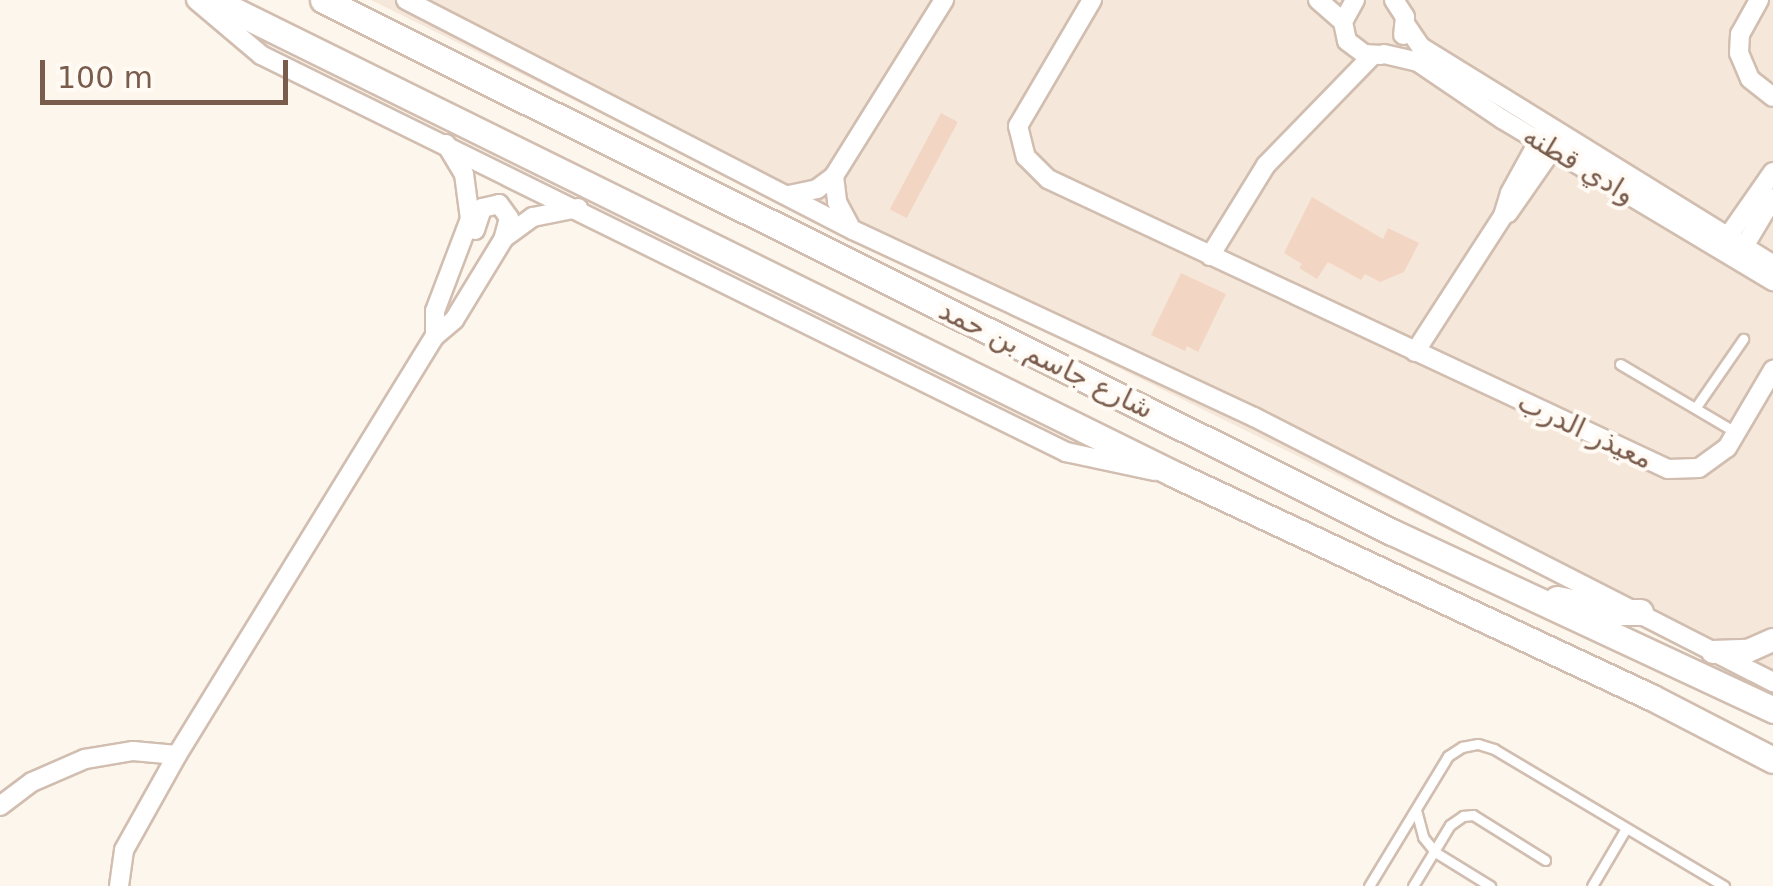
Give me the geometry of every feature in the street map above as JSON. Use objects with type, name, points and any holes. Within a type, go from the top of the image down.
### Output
[{"type":"main road","name":"شارع جاسم بن حمد","points":[[213,0],[1174,474],[1773,760]]},
{"type":"main road","name":"شارع جاسم بن حمد","points":[[323,0],[1526,597],[1773,710]]},
{"type":"main road","points":[[1526,597],[1640,612]]},
{"type":"main road","points":[[1717,731],[1773,740]]},
{"type":"street","name":"شارع جاسم بن حمد","points":[[196,0],[262,55],[579,208],[1066,452],[1114,466],[1174,474]]},
{"type":"street","name":"شارع جاسم بن حمد","points":[[406,0],[853,230],[1254,417],[1773,682]]},
{"type":"street","points":[[910,48],[913,33],[933,0]]},
{"type":"street","points":[[789,195],[810,192],[834,176],[910,48],[944,0]]},
{"type":"street","name":"معيذر الدرب","points":[[1092,0],[1018,126],[1022,149],[1034,168],[1048,179],[1668,469],[1699,468],[1728,448],[1773,370]]},
{"type":"street","points":[[1318,0],[1345,31]]},
{"type":"street","points":[[1337,88],[1345,31],[1355,0]]},
{"type":"street","points":[[1759,0],[1740,34],[1739,53],[1750,79],[1773,97]]},
{"type":"street","points":[[1210,256],[1266,165],[1337,88],[1378,55],[1397,46],[1406,25],[1396,1]]},
{"type":"street","name":"وادي قطنه","points":[[1406,25],[1421,48],[1550,138]]},
{"type":"street","name":"وادي قطنه","points":[[1345,31],[1358,51],[1418,62],[1732,248],[1773,280]]},
{"type":"street","points":[[1415,352],[1503,216],[1519,201],[1550,138]]},
{"type":"street","points":[[435,336],[436,307],[463,246],[470,219],[464,174],[444,142]]},
{"type":"street","points":[[1732,248],[1773,172]]},
{"type":"street","points":[[834,176],[837,202],[853,230]]},
{"type":"street","points":[[1732,248],[1773,198]]},
{"type":"street","points":[[119,886],[124,850],[177,755],[435,336],[454,320],[504,238],[508,214],[499,204],[490,204],[479,212],[473,234],[463,246]]},
{"type":"street","points":[[504,238],[533,217],[579,208]]},
{"type":"street","name":"وادي قطنه","points":[[1732,248],[1773,264]]},
{"type":"street","points":[[1712,652],[1748,652],[1773,640]]},
{"type":"street","points":[[0,806],[32,782],[85,759],[133,750],[177,755]]},
{"type":"lane","points":[[1696,407],[1742,339]]},
{"type":"lane","points":[[1620,364],[1737,433]]},
{"type":"lane","points":[[1369,886],[1448,756],[1462,747],[1478,744],[1494,749],[1724,886]]},
{"type":"lane","points":[[1416,808],[1416,822],[1435,852],[1490,886]]},
{"type":"lane","points":[[1413,886],[1450,825],[1473,815],[1546,860]]},
{"type":"lane","points":[[1592,886],[1625,830]]},
{"type":"shaded area","points":[[371,0],[1773,0],[1773,690]]},
{"type":"building","points":[[941,113],[958,122],[907,218],[890,209]]},
{"type":"building","points":[[1312,197],[1383,239],[1388,228],[1419,243],[1404,272],[1380,282],[1365,274],[1361,280],[1328,262],[1317,279],[1299,268],[1302,264],[1284,253]]},
{"type":"building","points":[[1181,273],[1226,294],[1198,352],[1187,346],[1185,351],[1151,335]]}]
